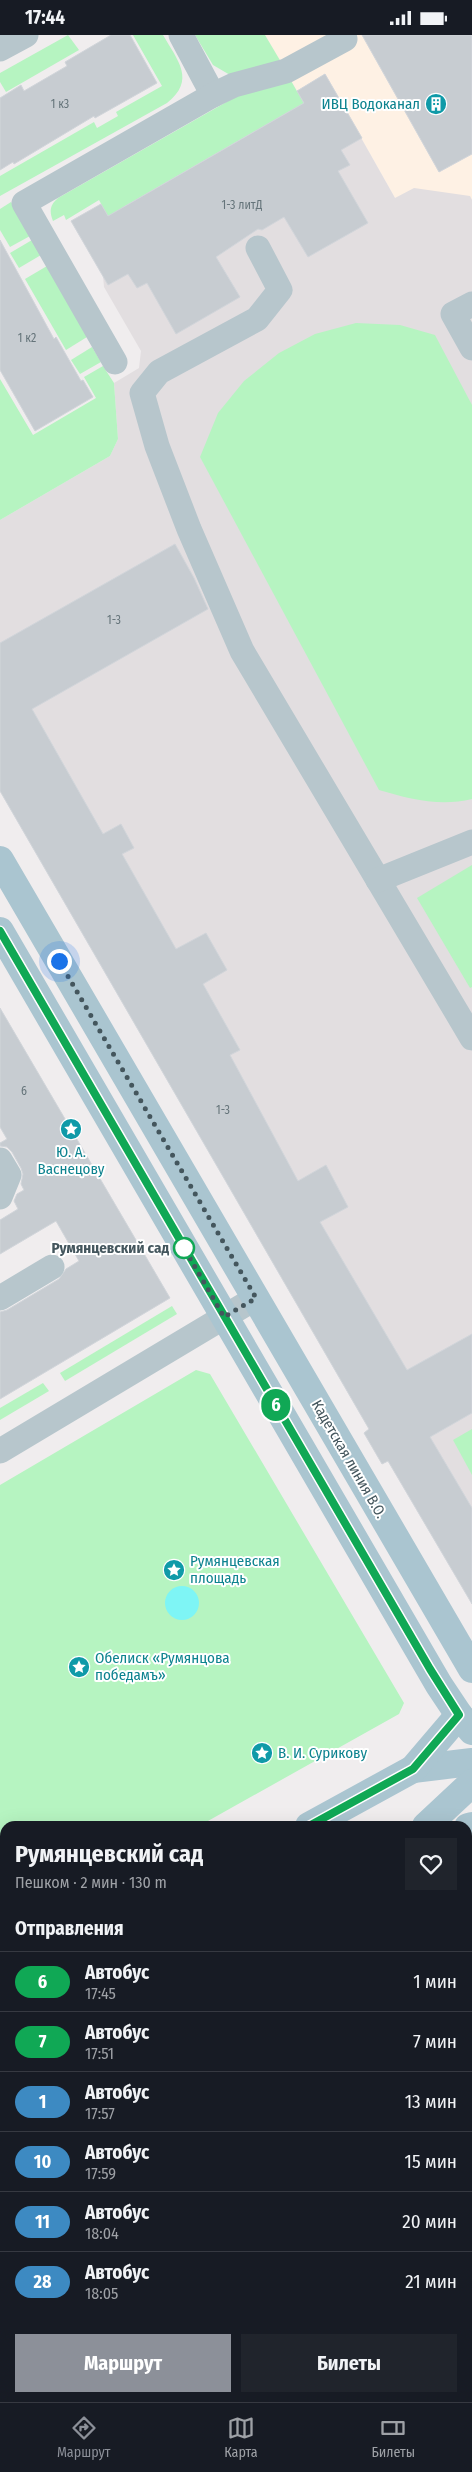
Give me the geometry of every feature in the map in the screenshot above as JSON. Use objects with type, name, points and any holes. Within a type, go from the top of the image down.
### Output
[{"type":"main road","name":"Кадетская линия В.О.","points":[[0,860],[472,1669]]},
{"type":"main road","points":[[0,931],[434,1677],[465,1723],[413,1769],[318,1821]]},
{"type":"main road","points":[[413,1769],[472,1762]]},
{"type":"main road","points":[[431,1821],[472,1783]]},
{"type":"street","points":[[0,49],[26,35]]},
{"type":"street","points":[[181,35],[214,95]]},
{"type":"street","points":[[115,362],[24,203],[214,95],[234,85],[286,71],[345,39]]},
{"type":"street","points":[[258,248],[280,290],[257,319],[159,372],[142,393],[158,446],[189,529],[242,651],[472,1038]]},
{"type":"street","points":[[472,304],[453,314],[472,348]]},
{"type":"street","points":[[378,879],[472,842]]},
{"type":"street","points":[[0,1160],[9,1175],[0,1197]]},
{"type":"street","points":[[0,1298],[52,1267]]},
{"type":"street","points":[[0,1451],[256,1298]]},
{"type":"shaded area","points":[[265,35],[472,35],[472,200],[470,196],[395,198],[325,74],[297,91]]},
{"type":"shaded area","points":[[325,74],[395,198],[414,188],[470,196],[472,200],[472,1604],[388,1461],[382,1464],[364,1433],[369,1429],[0,791],[0,520],[110,456],[118,439],[114,383],[139,368],[141,351],[104,287],[103,276],[71,221],[101,204],[110,220],[124,210],[125,206],[290,111],[293,112],[306,107],[297,91]]},
{"type":"green space","points":[[68,35],[79,50],[6,92],[0,82],[0,73]]},
{"type":"green space","points":[[133,35],[163,35],[182,70],[181,86],[176,95],[167,103],[0,196],[0,176],[94,122],[97,128],[118,116],[116,112],[162,86]]},
{"type":"green space","points":[[195,35],[265,35],[281,62],[230,75],[213,65]]},
{"type":"green space","points":[[290,79],[306,107],[293,112],[290,111],[125,206],[124,210],[110,220],[99,200],[66,220],[64,215],[53,221],[51,208],[58,198],[237,96]]},
{"type":"green space","points":[[11,202],[30,236],[10,247],[0,230],[0,209]]},
{"type":"green space","points":[[32,240],[41,255],[19,268],[10,253]]},
{"type":"green space","points":[[47,266],[87,337],[66,350],[25,279]]},
{"type":"green space","points":[[356,323],[400,325],[435,335],[472,405],[472,799],[448,802],[425,801],[379,790],[200,457],[218,413],[244,381],[279,353],[315,334]]},
{"type":"green space","points":[[92,347],[101,362],[80,374],[71,360]]},
{"type":"green space","points":[[103,366],[114,383],[118,439],[110,456],[0,520],[0,379],[33,435],[96,398],[84,377]]},
{"type":"green space","points":[[472,865],[472,987],[470,988],[417,898]]},
{"type":"green space","points":[[172,1306],[177,1314],[65,1381],[60,1373]]},
{"type":"green space","name":"Румянцевская площадь","points":[[196,1370],[210,1374],[404,1703],[399,1714],[208,1821],[0,1821],[0,1485]]},
{"type":"green space","points":[[43,1383],[49,1391],[0,1420],[0,1408]]},
{"type":"green space","points":[[472,1429],[472,1475],[453,1440]]},
{"type":"water","points":[[182,1586],[189,1587],[194,1591],[198,1596],[198,1610],[194,1615],[189,1619],[182,1620],[175,1619],[170,1615],[166,1610],[165,1603],[166,1596],[170,1591],[175,1587]]},
{"type":"building","points":[[111,35],[130,35],[157,83],[95,118],[94,116],[14,164],[13,162],[0,170],[0,98],[21,85],[24,91],[67,66],[65,62]]},
{"type":"building","name":"ИВЦ Водоканал","points":[[362,35],[472,35],[472,154],[439,172]]},
{"type":"building","points":[[325,74],[362,138],[341,150],[350,165],[338,171],[368,223],[308,257],[284,217],[262,230],[258,229],[216,257],[240,297],[176,334],[147,283],[137,288],[128,274],[108,285],[71,221],[101,204],[108,216],[304,103],[297,91]]},
{"type":"building","points":[[0,240],[54,339],[56,337],[81,381],[83,380],[93,397],[35,431],[0,370]]},
{"type":"building","points":[[175,544],[194,578],[208,609],[32,709],[103,834],[121,824],[134,848],[122,854],[176,949],[206,933],[227,970],[203,984],[240,1050],[230,1055],[298,1181],[326,1165],[348,1207],[320,1222],[407,1370],[472,1334],[472,1413],[430,1437],[472,1508],[472,1604],[388,1461],[382,1464],[364,1433],[369,1429],[0,791],[0,643]]},
{"type":"building","points":[[0,1008],[170,1298],[0,1399],[0,1312],[7,1310],[59,1279],[66,1269],[79,1261],[56,1221],[0,1254],[0,1220],[18,1209],[14,1201],[17,1194],[24,1190],[21,1184],[23,1174],[21,1168],[12,1152],[7,1147],[0,1146],[0,1143],[7,1139],[0,1127]]},
{"type":"bus line","name":"6","points":[[0,931],[439,1685],[459,1715],[413,1769],[318,1821]]},
{"type":"place","name":"ИВЦ Водоканал","points":[[436,104]]},
{"type":"place","name":"Ю. А. Васнецову","points":[[71,1129]]},
{"type":"place","name":"Румянцевский сад","points":[[184,1248]]},
{"type":"place","name":"Румянцевская площадь","points":[[174,1570]]},
{"type":"place","name":"Обелиск «Румянцова победамъ»","points":[[79,1667]]},
{"type":"place","name":"В. И. Сурикову","points":[[262,1753]]},
{"type":"route","points":[[59,961],[256,1298],[224,1317],[184,1248]]}]
